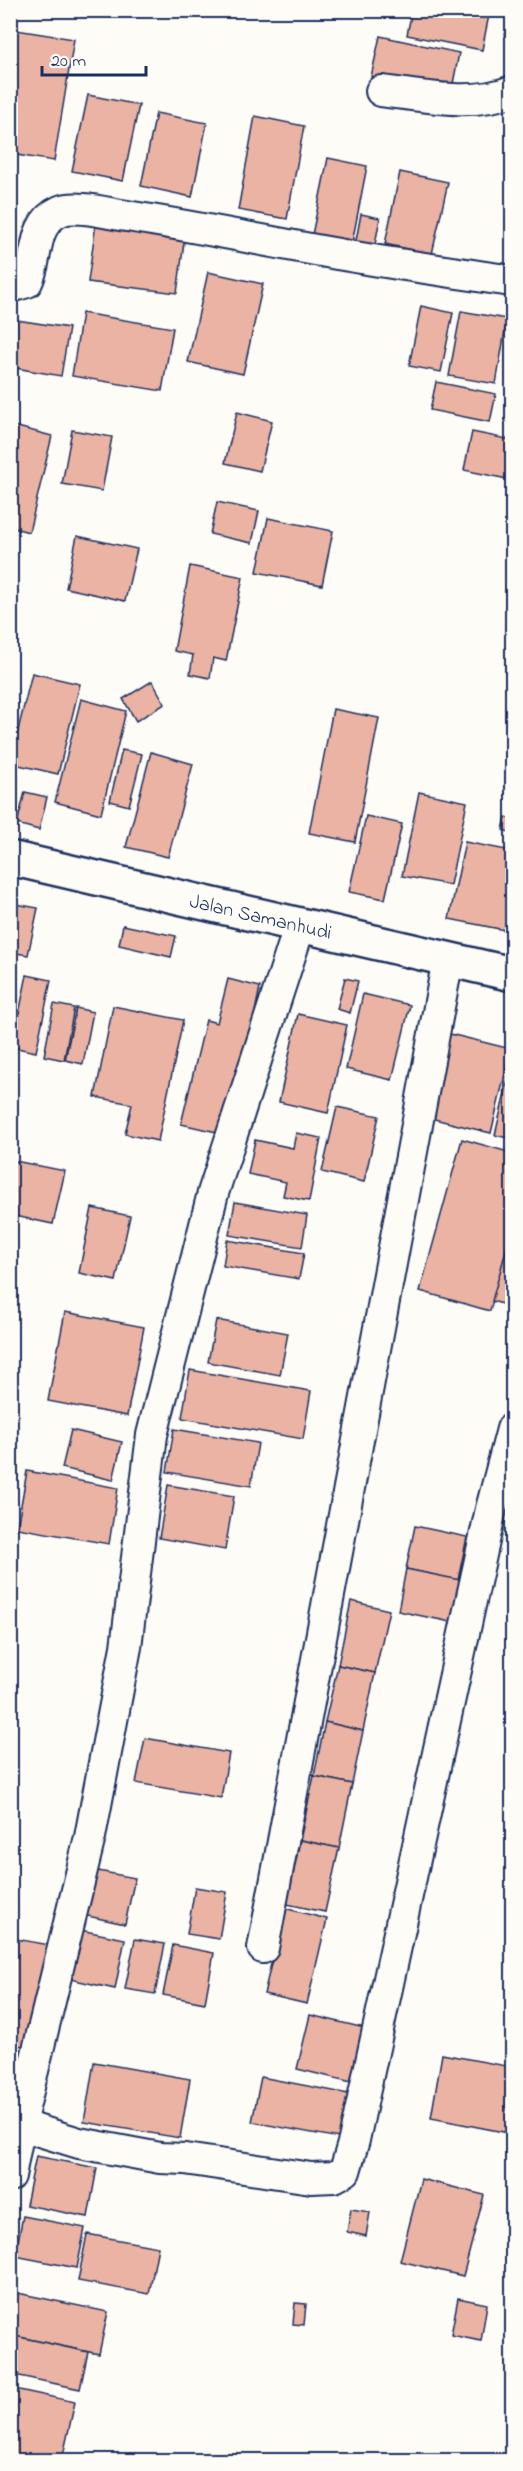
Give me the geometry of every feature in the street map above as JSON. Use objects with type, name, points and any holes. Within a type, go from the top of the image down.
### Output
[{"type":"street","points":[[381,91],[462,100],[499,97],[513,91]]},
{"type":"street","points":[[10,288],[20,286],[30,276],[33,270],[35,243],[42,227],[60,211],[77,208],[356,258],[513,281]]},
{"type":"street","name":"Jalan Samanhudi","points":[[10,858],[513,974]]},
{"type":"street","points":[[10,2176],[15,2123],[90,1837],[126,1647],[152,1435],[213,1193],[300,925]]},
{"type":"street","points":[[263,1948],[447,959]]},
{"type":"street","points":[[15,2123],[79,2143],[160,2158],[185,2159],[311,2178],[334,2177],[345,2171],[357,2129],[491,1509],[513,1429]]},
{"type":"building","points":[[412,10],[490,10],[482,50],[407,35]]},
{"type":"building","points":[[10,29],[74,39],[54,161],[10,154],[10,122],[17,84],[10,83]]},
{"type":"building","points":[[380,36],[459,53],[451,94],[371,77]]},
{"type":"building","points":[[88,95],[139,105],[123,181],[72,171]]},
{"type":"building","points":[[156,113],[207,123],[192,197],[141,186]]},
{"type":"building","points":[[255,116],[304,126],[287,219],[238,210]]},
{"type":"building","points":[[328,158],[367,166],[352,243],[312,235]]},
{"type":"building","points":[[400,172],[448,182],[432,254],[385,244]]},
{"type":"building","points":[[361,214],[380,218],[374,250],[355,246]]},
{"type":"building","points":[[96,223],[185,235],[177,293],[88,282]]},
{"type":"building","points":[[208,272],[263,284],[243,374],[188,362]]},
{"type":"building","points":[[421,306],[453,313],[441,372],[409,366]]},
{"type":"building","points":[[461,311],[507,319],[496,384],[449,376]]},
{"type":"building","points":[[82,313],[173,328],[162,391],[72,376]]},
{"type":"building","points":[[10,319],[69,328],[61,376],[10,367]]},
{"type":"building","points":[[436,382],[496,394],[490,422],[430,410]]},
{"type":"building","points":[[237,412],[272,421],[260,471],[225,463]]},
{"type":"building","points":[[10,425],[52,436],[29,532],[10,527]]},
{"type":"building","points":[[72,430],[112,437],[102,491],[62,484]]},
{"type":"building","points":[[472,432],[512,440],[512,480],[464,470]]},
{"type":"building","points":[[217,502],[259,511],[252,543],[210,534]]},
{"type":"building","points":[[509,513],[512,513],[512,535],[505,533]]},
{"type":"building","points":[[268,518],[333,531],[322,585],[257,572]]},
{"type":"building","points":[[77,536],[137,549],[125,601],[66,588]]},
{"type":"building","points":[[190,566],[243,577],[226,661],[213,658],[210,678],[190,674],[193,655],[174,651]]},
{"type":"building","points":[[32,673],[80,684],[58,774],[10,763]]},
{"type":"building","points":[[152,681],[165,704],[136,721],[123,699]]},
{"type":"building","points":[[81,699],[126,711],[101,814],[55,802]]},
{"type":"building","points":[[333,709],[379,718],[355,842],[309,833]]},
{"type":"building","points":[[10,710],[17,711],[12,731],[10,731]]},
{"type":"building","points":[[122,750],[142,754],[129,806],[110,801]]},
{"type":"building","points":[[151,752],[193,764],[168,857],[126,847]]},
{"type":"building","points":[[25,792],[47,797],[39,830],[17,824]]},
{"type":"building","points":[[419,792],[467,802],[450,885],[402,876]]},
{"type":"building","points":[[366,816],[402,824],[385,899],[349,892]]},
{"type":"building","points":[[506,817],[512,819],[512,833],[503,830]]},
{"type":"building","points":[[465,842],[512,851],[510,931],[449,919]]},
{"type":"building","points":[[10,903],[38,908],[28,955],[10,952]]},
{"type":"building","points":[[123,925],[176,936],[171,957],[119,945]]},
{"type":"building","points":[[27,975],[51,980],[36,1052],[12,1047]]},
{"type":"building","points":[[345,978],[358,981],[350,1013],[337,1009]]},
{"type":"building","points":[[228,979],[260,987],[230,1135],[181,1124],[206,1020],[217,1023]]},
{"type":"building","points":[[363,994],[410,1005],[392,1080],[346,1069]]},
{"type":"building","points":[[54,1004],[74,1008],[64,1060],[44,1056]]},
{"type":"building","points":[[113,1006],[183,1020],[158,1141],[125,1134],[132,1104],[95,1097]]},
{"type":"building","points":[[76,1008],[93,1012],[83,1064],[65,1060]]},
{"type":"building","points":[[298,1014],[347,1025],[328,1113],[279,1102]]},
{"type":"building","points":[[446,1033],[511,1049],[491,1133],[426,1117]]},
{"type":"building","points":[[512,1064],[512,1139],[495,1135]]},
{"type":"building","points":[[337,1107],[379,1116],[364,1182],[322,1172]]},
{"type":"building","points":[[296,1133],[321,1138],[309,1201],[283,1196],[286,1182],[248,1174],[255,1140],[293,1148]]},
{"type":"building","points":[[462,1139],[512,1153],[512,1229],[490,1311],[420,1291]]},
{"type":"building","points":[[10,1160],[65,1171],[53,1224],[10,1215]]},
{"type":"building","points":[[235,1202],[307,1215],[302,1247],[229,1235]]},
{"type":"building","points":[[92,1208],[130,1216],[116,1281],[79,1273]]},
{"type":"building","points":[[512,1229],[512,1307],[492,1301]]},
{"type":"building","points":[[227,1240],[304,1253],[299,1279],[223,1266]]},
{"type":"building","points":[[65,1312],[144,1327],[127,1416],[48,1401]]},
{"type":"building","points":[[216,1320],[288,1333],[280,1375],[208,1362]]},
{"type":"building","points":[[190,1370],[311,1391],[303,1439],[182,1418]]},
{"type":"building","points":[[174,1429],[258,1443],[251,1486],[167,1472]]},
{"type":"building","points":[[71,1430],[122,1442],[113,1480],[62,1468]]},
{"type":"building","points":[[27,1471],[118,1488],[109,1544],[17,1528]]},
{"type":"building","points":[[168,1485],[234,1496],[225,1550],[159,1538]]},
{"type":"building","points":[[415,1526],[467,1537],[458,1580],[406,1569]]},
{"type":"building","points":[[406,1569],[465,1581],[456,1623],[398,1611]]},
{"type":"building","points":[[351,1601],[389,1610],[375,1673],[338,1665]]},
{"type":"building","points":[[338,1665],[375,1673],[363,1731],[325,1722]]},
{"type":"building","points":[[325,1722],[363,1731],[352,1784],[314,1776]]},
{"type":"building","points":[[145,1738],[229,1753],[221,1798],[136,1783]]},
{"type":"building","points":[[314,1776],[352,1784],[339,1848],[300,1840]]},
{"type":"building","points":[[300,1840],[339,1848],[325,1912],[287,1904]]},
{"type":"building","points":[[93,1870],[135,1878],[125,1924],[83,1915]]},
{"type":"building","points":[[195,1887],[227,1892],[219,1939],[187,1934]]},
{"type":"building","points":[[284,1908],[327,1919],[307,2004],[264,1994]]},
{"type":"building","points":[[80,1930],[125,1939],[115,1989],[70,1979]]},
{"type":"building","points":[[10,1938],[50,1945],[30,2047],[10,2044]]},
{"type":"building","points":[[135,1939],[165,1944],[155,1994],[125,1989]]},
{"type":"building","points":[[173,1945],[214,1953],[205,2003],[163,1995]]},
{"type":"building","points":[[310,2015],[373,2030],[360,2084],[297,2069]]},
{"type":"building","points":[[442,2054],[512,2067],[512,2114],[509,2133],[431,2118]]},
{"type":"building","points":[[94,2062],[190,2079],[180,2138],[84,2122]]},
{"type":"building","points":[[261,2077],[349,2094],[339,2138],[252,2122]]},
{"type":"building","points":[[36,2156],[97,2168],[88,2217],[26,2205]]},
{"type":"building","points":[[421,2179],[484,2195],[463,2276],[400,2261]]},
{"type":"building","points":[[351,2209],[370,2212],[366,2236],[347,2232]]},
{"type":"building","points":[[23,2216],[85,2228],[77,2268],[15,2256]]},
{"type":"building","points":[[87,2234],[158,2247],[149,2294],[78,2281]]},
{"type":"building","points":[[13,2292],[108,2312],[99,2354],[10,2335],[10,2305]]},
{"type":"building","points":[[458,2298],[487,2304],[481,2341],[451,2335]]},
{"type":"building","points":[[295,2303],[306,2304],[304,2325],[293,2324]]},
{"type":"building","points":[[10,2335],[88,2352],[80,2389],[10,2374]]},
{"type":"building","points":[[10,2388],[75,2402],[62,2460],[28,2460],[10,2457]]}]
